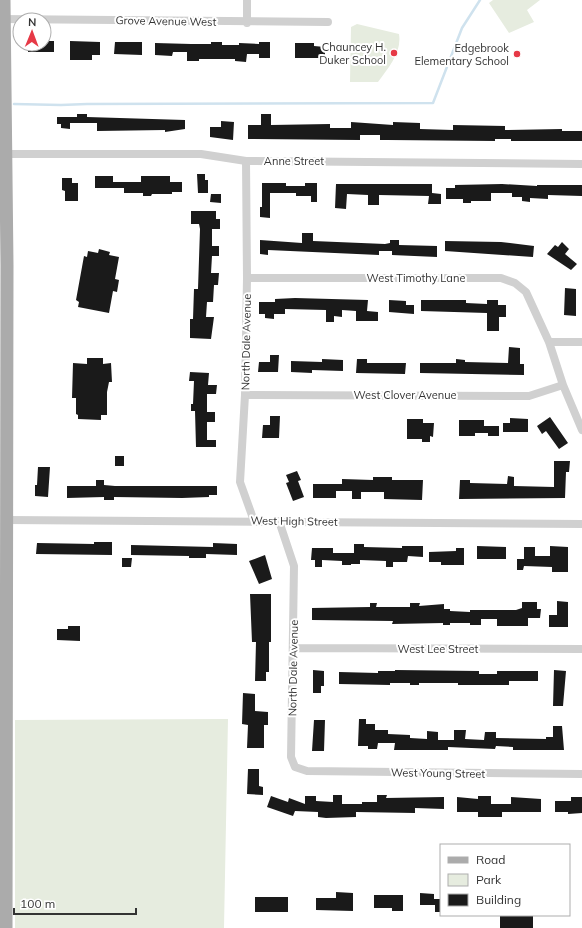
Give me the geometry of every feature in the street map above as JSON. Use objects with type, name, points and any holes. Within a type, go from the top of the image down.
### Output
[{"type":"main road","points":[[4,0],[2,19],[6,154],[6,928]]},
{"type":"street","points":[[247,0],[247,23]]},
{"type":"street","name":"Grove Avenue West","points":[[2,19],[247,23],[328,22]]},
{"type":"street","name":"Anne Street","points":[[6,154],[201,154],[246,161],[582,164]]},
{"type":"street","name":"North Dale Avenue","points":[[246,161],[247,278],[245,395],[240,482],[254,521]]},
{"type":"street","name":"West Timothy Lane","points":[[247,278],[501,278],[515,282],[526,292],[549,342],[563,385],[582,430]]},
{"type":"street","points":[[549,342],[582,342]]},
{"type":"street","name":"West Clover Avenue","points":[[245,395],[529,396],[563,385]]},
{"type":"street","name":"West High Street","points":[[7,520],[582,524]]},
{"type":"street","name":"North Dale Avenue","points":[[279,521],[294,566],[292,757],[295,767]]},
{"type":"street","name":"West Lee Street","points":[[294,648],[582,649]]},
{"type":"street","points":[[582,766],[582,774]]},
{"type":"street","name":"West Young Street","points":[[295,767],[307,771],[582,774]]},
{"type":"green space","points":[[493,0],[540,0],[527,10],[534,22],[509,33],[489,3]]},
{"type":"green space","points":[[357,24],[399,34],[399,47],[397,53],[378,82],[350,82],[351,27]]},
{"type":"green space","points":[[228,719],[224,928],[15,928],[15,720]]},
{"type":"building","points":[[52,41],[54,41],[54,52],[52,52]]},
{"type":"building","points":[[70,41],[100,42],[100,55],[92,55],[92,60],[70,60]]},
{"type":"building","points":[[115,42],[142,42],[142,55],[114,54]]},
{"type":"building","points":[[211,42],[222,42],[222,45],[239,45],[239,43],[259,44],[259,42],[270,42],[270,58],[259,58],[259,54],[247,54],[246,62],[235,61],[235,59],[199,59],[199,61],[187,61],[187,52],[173,52],[172,56],[155,55],[155,43],[211,44]]},
{"type":"building","points":[[295,43],[314,43],[314,46],[325,47],[325,58],[295,58]]},
{"type":"building","points":[[77,114],[87,114],[87,117],[185,120],[185,129],[165,132],[165,130],[97,131],[97,123],[70,123],[70,129],[61,128],[61,124],[57,124],[57,117],[77,117]]},
{"type":"building","points":[[261,114],[271,114],[271,125],[330,124],[330,128],[351,128],[351,122],[393,125],[393,122],[420,123],[420,129],[453,130],[453,125],[505,126],[505,130],[562,129],[562,131],[582,131],[582,141],[511,141],[511,139],[495,139],[495,141],[380,140],[380,135],[360,135],[360,140],[248,139],[248,125],[261,125]]},
{"type":"building","points":[[221,121],[234,122],[233,140],[210,137],[210,127],[221,127]]},
{"type":"building","points":[[197,174],[205,174],[205,180],[208,180],[208,193],[198,193]]},
{"type":"building","points":[[95,176],[113,176],[113,182],[141,182],[141,176],[170,176],[170,182],[182,182],[182,192],[143,196],[143,193],[124,193],[124,188],[95,188]]},
{"type":"building","points":[[62,178],[72,178],[72,183],[78,183],[78,201],[65,201],[65,191],[62,190]]},
{"type":"building","points":[[262,183],[286,183],[286,186],[305,186],[305,183],[317,183],[317,202],[311,202],[311,196],[296,196],[296,193],[270,193],[270,218],[260,217],[260,207],[262,207]]},
{"type":"building","points":[[336,184],[432,184],[432,193],[441,194],[441,204],[428,204],[429,196],[379,195],[379,205],[368,205],[368,195],[347,194],[346,209],[335,208]]},
{"type":"building","points":[[502,184],[537,186],[582,185],[582,196],[548,195],[548,199],[530,198],[530,202],[522,201],[522,197],[512,197],[512,193],[491,193],[491,201],[471,201],[471,203],[463,203],[463,199],[446,199],[446,188],[455,188],[455,185]]},
{"type":"building","points":[[211,194],[221,194],[221,203],[210,202]]},
{"type":"building","points":[[191,211],[216,211],[216,219],[220,219],[220,229],[212,229],[212,246],[219,246],[219,256],[212,256],[211,273],[219,273],[218,285],[214,285],[213,302],[207,302],[206,317],[214,317],[211,339],[190,338],[190,319],[193,319],[194,289],[198,289],[200,229],[199,224],[191,224]]},
{"type":"building","points":[[302,233],[313,233],[313,241],[385,244],[390,243],[390,240],[399,240],[399,245],[437,246],[437,257],[392,255],[392,251],[379,251],[379,255],[268,250],[268,255],[260,254],[260,240],[302,243]]},
{"type":"building","points":[[445,241],[501,242],[534,246],[533,257],[445,251]]},
{"type":"building","points":[[562,242],[569,249],[565,254],[577,264],[571,270],[547,254],[555,245],[558,247]]},
{"type":"building","points":[[99,249],[110,252],[109,255],[119,257],[115,279],[119,280],[117,292],[113,291],[109,313],[78,307],[79,302],[76,300],[84,256],[87,257],[88,251],[98,253]]},
{"type":"building","points":[[565,288],[576,289],[576,316],[564,315]]},
{"type":"building","points":[[295,298],[368,300],[367,311],[378,312],[378,321],[356,321],[356,311],[342,310],[342,317],[334,316],[334,322],[326,322],[326,310],[285,309],[285,314],[274,314],[274,319],[265,318],[265,314],[259,314],[259,302],[275,302],[275,299]]},
{"type":"building","points":[[389,300],[406,301],[406,305],[414,305],[414,314],[389,312]]},
{"type":"building","points":[[421,300],[466,300],[466,303],[487,304],[487,300],[498,300],[498,305],[506,305],[506,317],[499,317],[499,331],[487,331],[487,313],[421,311]]},
{"type":"building","points":[[509,347],[520,348],[520,364],[524,364],[524,375],[420,373],[420,363],[456,363],[456,359],[465,360],[465,362],[508,363]]},
{"type":"building","points":[[270,355],[279,355],[278,372],[258,372],[259,362],[270,362]]},
{"type":"building","points":[[87,358],[103,358],[103,364],[111,363],[112,382],[109,382],[107,392],[107,415],[101,415],[101,420],[78,419],[78,415],[76,414],[76,398],[72,398],[73,363],[87,364]]},
{"type":"building","points":[[322,359],[343,360],[343,371],[312,370],[312,373],[291,372],[291,361],[322,362]]},
{"type":"building","points":[[357,359],[367,359],[367,363],[406,363],[405,374],[356,373]]},
{"type":"building","points":[[190,372],[209,373],[208,385],[217,385],[216,394],[207,394],[207,412],[215,412],[215,422],[207,422],[207,440],[216,440],[216,447],[196,447],[195,411],[191,411],[191,404],[193,404],[194,381],[189,381]]},
{"type":"building","points":[[270,416],[280,416],[279,438],[262,438],[263,425],[270,425]]},
{"type":"building","points":[[550,417],[568,443],[559,449],[546,431],[542,434],[537,426]]},
{"type":"building","points":[[510,418],[528,419],[528,432],[503,432],[503,423],[510,423]]},
{"type":"building","points":[[407,419],[423,419],[423,423],[434,423],[433,437],[430,436],[430,442],[422,442],[422,439],[407,439]]},
{"type":"building","points":[[459,420],[484,420],[484,426],[499,426],[499,436],[488,436],[488,433],[475,433],[475,436],[459,436]]},
{"type":"building","points":[[115,456],[124,456],[124,466],[115,466]]},
{"type":"building","points":[[554,461],[570,461],[569,472],[566,472],[565,498],[459,499],[460,480],[470,480],[470,483],[507,484],[508,476],[514,477],[514,486],[554,487]]},
{"type":"building","points":[[38,467],[50,467],[48,497],[35,496]]},
{"type":"building","points":[[297,471],[301,480],[298,481],[304,497],[293,501],[286,483],[289,482],[286,475]]},
{"type":"building","points":[[373,477],[392,477],[392,480],[423,480],[422,500],[384,499],[384,492],[361,492],[361,499],[352,499],[352,491],[336,491],[336,498],[313,498],[313,484],[342,484],[342,479],[373,480]]},
{"type":"building","points":[[96,480],[104,480],[104,485],[115,486],[217,486],[217,495],[209,495],[209,497],[182,498],[114,497],[114,500],[104,500],[104,497],[67,498],[67,486],[96,486]]},
{"type":"building","points":[[94,542],[112,542],[112,555],[36,554],[37,543],[94,544]]},
{"type":"building","points":[[213,543],[237,544],[237,555],[206,554],[206,558],[189,558],[189,556],[131,555],[131,545],[213,547]]},
{"type":"building","points":[[354,544],[364,544],[364,547],[402,548],[402,546],[423,546],[423,557],[408,556],[407,562],[393,562],[393,567],[386,567],[386,561],[360,560],[360,564],[342,565],[342,561],[322,560],[322,567],[315,567],[315,560],[311,560],[312,548],[333,548],[333,553],[354,553]]},
{"type":"building","points":[[477,546],[506,547],[506,559],[477,559]]},
{"type":"building","points":[[550,546],[568,547],[568,572],[552,572],[552,567],[524,566],[523,570],[517,570],[517,559],[524,559],[524,547],[535,547],[535,556],[550,556]]},
{"type":"building","points":[[456,548],[464,548],[464,565],[441,565],[441,562],[429,562],[429,552],[456,551]]},
{"type":"building","points":[[265,555],[272,579],[259,584],[249,561]]},
{"type":"building","points":[[122,558],[132,558],[131,567],[122,567]]},
{"type":"building","points":[[250,594],[271,594],[271,642],[269,642],[269,672],[266,672],[266,681],[255,681],[256,642],[252,642]]},
{"type":"building","points":[[557,601],[568,602],[568,627],[549,627],[549,615],[557,615]]},
{"type":"building","points":[[522,602],[537,602],[537,609],[541,609],[540,618],[528,618],[528,626],[497,626],[497,619],[481,619],[481,625],[470,625],[470,623],[450,623],[450,625],[443,625],[443,623],[392,624],[393,621],[312,620],[312,608],[370,607],[370,603],[377,603],[376,607],[410,607],[410,603],[420,603],[419,606],[444,604],[444,609],[450,609],[450,611],[470,612],[470,610],[516,610],[522,608]]},
{"type":"building","points":[[68,626],[80,626],[80,641],[57,640],[57,629],[68,629]]},
{"type":"building","points":[[313,670],[324,671],[324,686],[321,686],[321,693],[313,693]]},
{"type":"building","points":[[554,670],[566,671],[563,706],[553,706]]},
{"type":"building","points":[[378,671],[479,671],[479,674],[497,674],[497,671],[538,671],[538,681],[509,681],[509,685],[458,685],[458,683],[419,683],[419,685],[410,685],[410,683],[390,683],[390,685],[339,684],[339,672],[378,673]]},
{"type":"building","points":[[243,693],[255,694],[255,711],[268,712],[268,725],[264,725],[264,748],[247,748],[248,725],[242,724]]},
{"type":"building","points":[[359,719],[366,719],[366,724],[375,724],[375,730],[388,730],[388,734],[410,735],[410,738],[427,739],[427,731],[438,732],[438,740],[454,740],[454,730],[466,730],[465,739],[484,740],[485,732],[496,732],[496,738],[546,739],[546,737],[553,737],[553,726],[562,726],[564,750],[513,750],[513,747],[496,746],[495,749],[448,747],[448,750],[394,750],[395,743],[378,743],[377,749],[368,749],[368,746],[358,746]]},
{"type":"building","points":[[314,720],[325,720],[324,751],[312,751]]},
{"type":"building","points":[[248,769],[259,769],[259,786],[263,787],[263,795],[247,794]]},
{"type":"building","points":[[333,795],[342,795],[342,804],[377,802],[377,795],[387,795],[386,798],[444,797],[444,809],[415,808],[415,813],[356,812],[356,817],[326,818],[318,817],[318,812],[295,811],[293,816],[267,807],[271,796],[288,802],[289,798],[305,804],[305,796],[316,796],[316,801],[333,802]]},
{"type":"building","points":[[478,796],[491,796],[491,804],[511,804],[511,797],[541,799],[541,812],[502,812],[502,817],[478,817],[478,812],[457,812],[457,797],[478,799]]},
{"type":"building","points":[[571,797],[582,797],[582,813],[568,814],[568,812],[555,812],[555,801],[571,801]]},
{"type":"building","points":[[336,892],[353,893],[353,911],[316,910],[316,898],[336,898]]},
{"type":"building","points":[[420,893],[434,894],[434,899],[440,899],[440,912],[435,912],[435,905],[420,905]]},
{"type":"building","points":[[374,895],[403,895],[403,911],[392,911],[392,908],[374,908]]},
{"type":"building","points":[[255,897],[288,897],[288,912],[255,912]]},
{"type":"building","points":[[500,916],[533,916],[533,928],[500,928]]},
{"type":"waterway","points":[[14,104],[433,103],[462,28],[480,0]]},
{"type":"place","name":"Chauncey H. Duker School","points":[[394,53]]},
{"type":"place","name":"Edgebrook Elementary School","points":[[517,54]]}]
